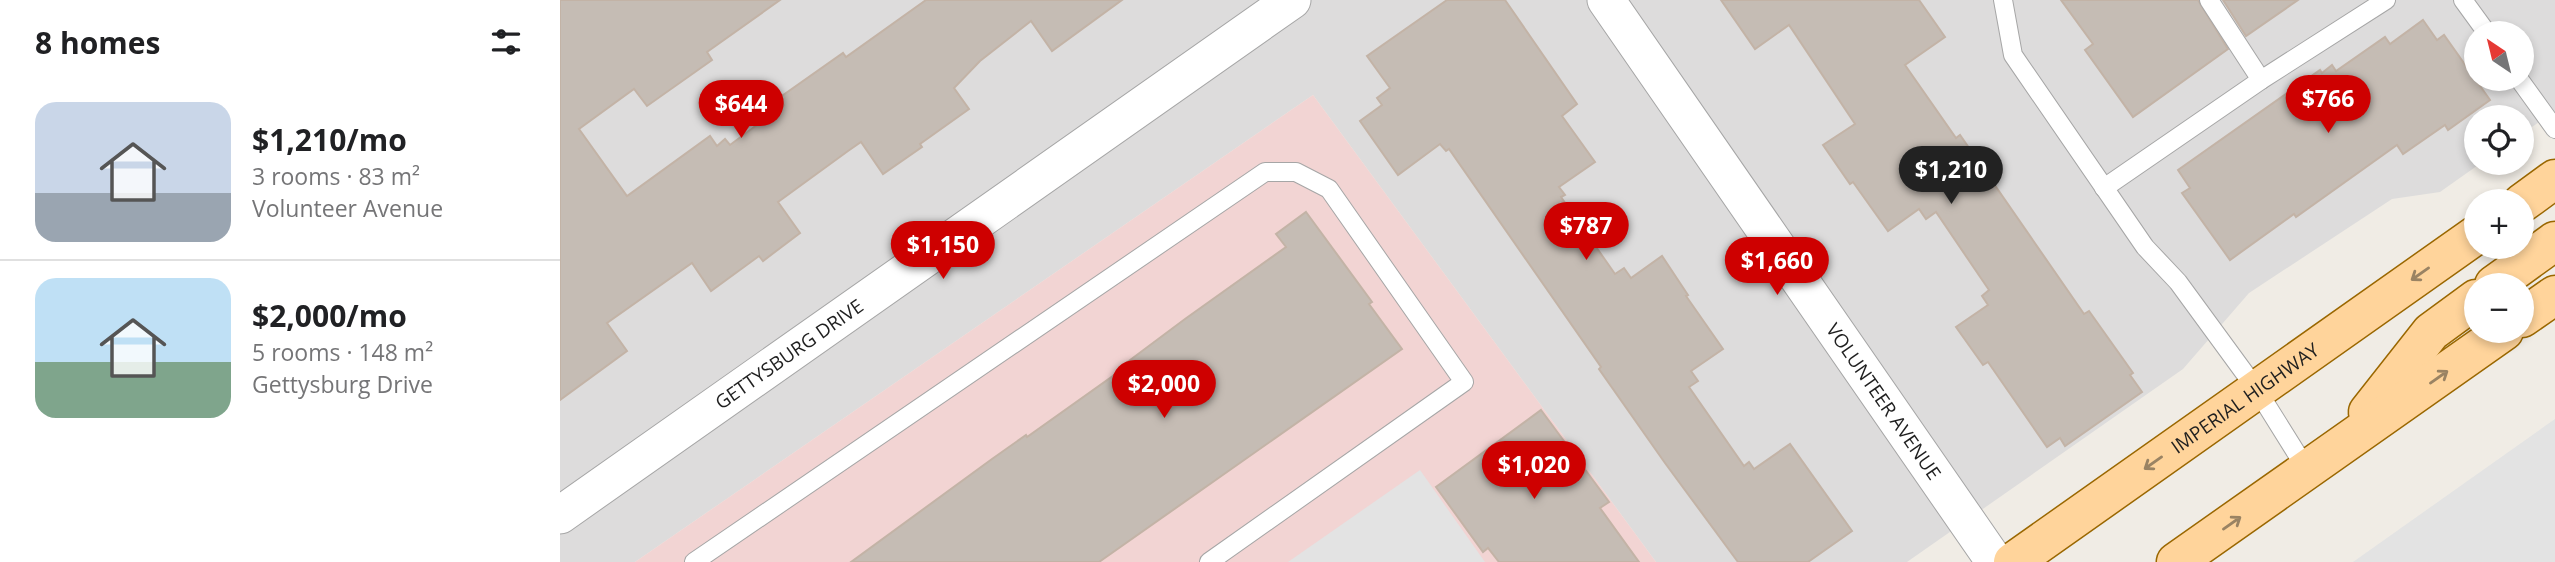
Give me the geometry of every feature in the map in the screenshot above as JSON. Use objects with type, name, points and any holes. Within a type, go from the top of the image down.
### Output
[{"type":"main road","points":[[2534,194],[2555,179]]},
{"type":"main road","points":[[2511,273],[2555,241]]},
{"type":"main road","name":"IMPERIAL HIGHWAY","points":[[2013,562],[2464,243]]},
{"type":"main road","points":[[2534,310],[2555,295]]},
{"type":"main road","points":[[2343,444],[2431,332],[2464,308]]},
{"type":"main road","points":[[2176,562],[2487,343]]},
{"type":"street","name":"GETTYSBURG DRIVE","points":[[560,515],[1292,0]]},
{"type":"street","name":"VOLUNTEER AVENUE","points":[[1606,0],[1995,562]]},
{"type":"lane","points":[[2003,0],[2013,55],[2145,247],[2178,282],[2257,390],[2307,470]]},
{"type":"lane","points":[[2209,0],[2261,80]]},
{"type":"lane","points":[[2104,188],[2261,80],[2386,0]]},
{"type":"lane","points":[[2463,0],[2478,21]]},
{"type":"lane","points":[[2528,91],[2555,129]]},
{"type":"lane","points":[[694,562],[1265,172],[1296,172],[1329,189],[1464,382],[1209,562]]},
{"type":"shaded area","points":[[560,0],[2555,0],[2555,111],[2534,126],[2534,105],[2464,105],[2464,175],[2440,192],[2392,199],[2249,293],[2183,369],[1907,562],[1656,562],[1313,95],[635,562],[560,562]]},
{"type":"shaded area","points":[[1313,95],[1656,562],[635,562]]},
{"type":"shaded area","points":[[2555,419],[2555,562],[2353,562]]},
{"type":"shaded area","points":[[1420,470],[1485,562],[1288,562]]},
{"type":"building","points":[[560,0],[780,0],[707,52],[712,60],[647,106],[634,89],[579,129],[627,196],[710,136],[717,146],[725,139],[730,145],[784,105],[779,98],[843,53],[846,57],[926,0],[1122,0],[1052,51],[1031,21],[980,61],[954,88],[969,109],[883,174],[861,142],[848,151],[778,202],[800,233],[763,261],[759,256],[711,291],[692,263],[607,323],[627,351],[560,400]]},
{"type":"building","points":[[1447,0],[1505,0],[1577,104],[1562,116],[1595,162],[1559,187],[1565,195],[1561,197],[1615,274],[1624,268],[1631,278],[1662,256],[1723,349],[1691,371],[1698,381],[1689,387],[1744,466],[1749,462],[1754,469],[1790,444],[1852,531],[1808,562],[1738,562],[1599,369],[1601,367],[1449,149],[1446,151],[1440,144],[1398,175],[1360,121],[1382,105],[1377,98],[1390,88],[1367,56]]},
{"type":"building","points":[[1721,0],[1919,0],[1945,37],[1905,65],[1956,138],[1960,135],[2084,314],[2089,311],[2133,373],[2130,375],[2142,392],[2065,446],[2060,438],[2047,447],[1988,362],[1983,365],[1956,327],[1988,305],[1982,296],[1989,290],[1936,212],[1926,219],[1919,209],[1888,231],[1823,145],[1855,124],[1789,25],[1755,49]]},
{"type":"building","points":[[2061,0],[2198,0],[2228,49],[2133,117],[2085,50],[2093,44]]},
{"type":"building","points":[[2223,0],[2298,0],[2246,36]]},
{"type":"building","points":[[2423,20],[2437,40],[2444,35],[2464,63],[2464,91],[2484,91],[2490,100],[2483,105],[2464,105],[2464,119],[2448,130],[2445,125],[2403,154],[2397,145],[2230,260],[2182,193],[2190,188],[2178,170],[2320,70],[2322,73],[2332,65],[2336,71],[2385,37],[2390,44]]},
{"type":"building","points":[[1306,212],[1372,302],[1369,304],[1402,349],[1099,562],[851,562],[992,459],[1124,368],[1122,366],[1286,247],[1276,234]]},
{"type":"building","points":[[1541,410],[1609,502],[1600,508],[1639,562],[1499,562],[1488,548],[1483,552],[1436,487]]}]
